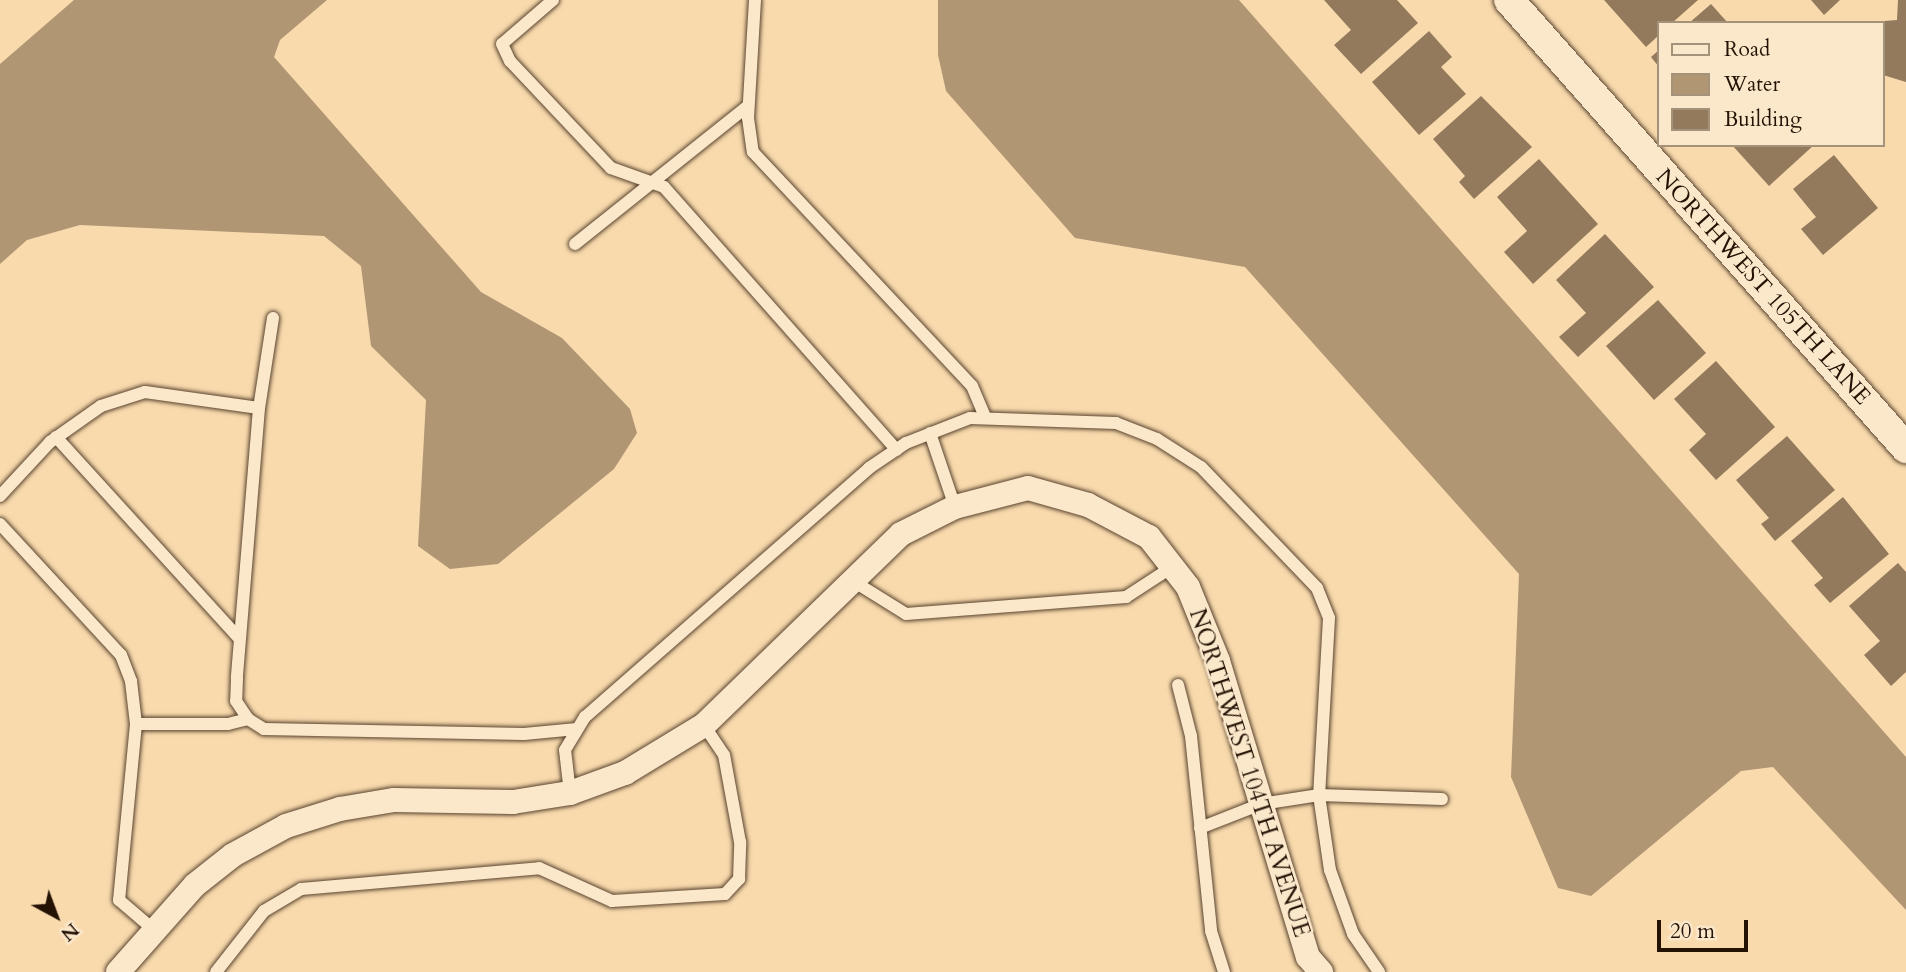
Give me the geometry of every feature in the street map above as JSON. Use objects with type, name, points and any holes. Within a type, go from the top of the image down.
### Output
[{"type":"street","name":"NORTHWEST 105TH LANE","points":[[1509,0],[1902,435]]},
{"type":"street","name":"NORTHWEST 104TH AVENUE","points":[[118,972],[153,929],[195,885],[233,855],[286,827],[340,809],[394,800],[513,802],[570,793],[625,773],[704,725],[901,534],[954,507],[1028,488],[1088,505],[1149,537],[1188,587],[1218,661],[1308,957],[1321,972]]},
{"type":"lane","points":[[553,0],[502,44],[510,61],[611,168],[664,187],[897,450]]},
{"type":"lane","points":[[755,0],[748,106],[753,152],[972,386],[985,417]]},
{"type":"lane","points":[[575,244],[648,181],[748,106]]},
{"type":"lane","points":[[273,318],[259,408],[236,701],[248,719],[264,729],[524,734],[577,729]]},
{"type":"lane","points":[[0,496],[56,437],[101,405],[145,392],[259,408]]},
{"type":"lane","points":[[570,793],[565,750],[585,717],[869,468],[930,433],[970,418],[1116,422],[1157,439],[1201,467],[1317,588],[1329,618],[1319,795],[1330,870],[1353,934],[1379,972]]},
{"type":"lane","points":[[930,433],[954,507]]},
{"type":"lane","points":[[56,437],[240,639]]},
{"type":"lane","points":[[0,524],[121,655],[131,681],[136,724],[119,900],[153,929]]},
{"type":"lane","points":[[853,581],[906,614],[1126,597],[1172,567]]},
{"type":"lane","points":[[1178,685],[1191,736],[1211,931],[1224,972]]},
{"type":"lane","points":[[136,724],[228,724],[248,719]]},
{"type":"lane","points":[[216,972],[264,911],[300,889],[539,868],[612,901],[725,894],[740,879],[740,842],[724,755],[704,725]]},
{"type":"lane","points":[[1200,828],[1261,804],[1319,795],[1442,799]]},
{"type":"water","points":[[74,0],[327,0],[280,40],[274,57],[481,292],[562,338],[630,409],[637,433],[614,469],[498,564],[450,569],[418,546],[426,400],[371,346],[361,266],[324,236],[80,225],[27,240],[0,264],[0,64]]},
{"type":"water","points":[[938,0],[1239,0],[1906,757],[1906,910],[1773,767],[1741,771],[1591,896],[1558,888],[1511,777],[1519,574],[1245,267],[1075,238],[946,91],[938,55]]},
{"type":"building","points":[[1324,0],[1397,0],[1418,23],[1361,74],[1334,45],[1351,30]]},
{"type":"building","points":[[1604,0],[1698,0],[1674,21],[1658,21],[1658,36],[1646,47]]},
{"type":"building","points":[[1811,0],[1840,0],[1824,15]]},
{"type":"building","points":[[1898,0],[1906,0],[1906,82],[1885,76],[1884,21],[1897,20]]},
{"type":"building","points":[[1711,4],[1726,21],[1691,21]]},
{"type":"building","points":[[1429,31],[1452,57],[1441,67],[1466,94],[1419,135],[1372,82]]},
{"type":"building","points":[[1658,51],[1658,66],[1651,57]]},
{"type":"building","points":[[1481,96],[1532,147],[1474,199],[1459,182],[1465,176],[1433,139]]},
{"type":"building","points":[[1734,147],[1812,147],[1769,186]]},
{"type":"building","points":[[1834,155],[1878,208],[1823,255],[1801,229],[1816,217],[1793,189]]},
{"type":"building","points":[[1539,159],[1598,224],[1533,284],[1504,252],[1527,231],[1497,197]]},
{"type":"building","points":[[1605,234],[1654,287],[1578,357],[1559,337],[1586,313],[1556,280]]},
{"type":"building","points":[[1658,300],[1706,353],[1654,400],[1606,346]]},
{"type":"building","points":[[1716,361],[1775,427],[1716,480],[1689,450],[1706,434],[1674,399]]},
{"type":"building","points":[[1787,436],[1835,490],[1775,541],[1761,524],[1769,518],[1736,480]]},
{"type":"building","points":[[1843,497],[1889,554],[1830,603],[1814,585],[1823,578],[1791,541]]},
{"type":"building","points":[[1898,563],[1906,572],[1906,672],[1891,686],[1864,655],[1880,641],[1849,606]]}]
